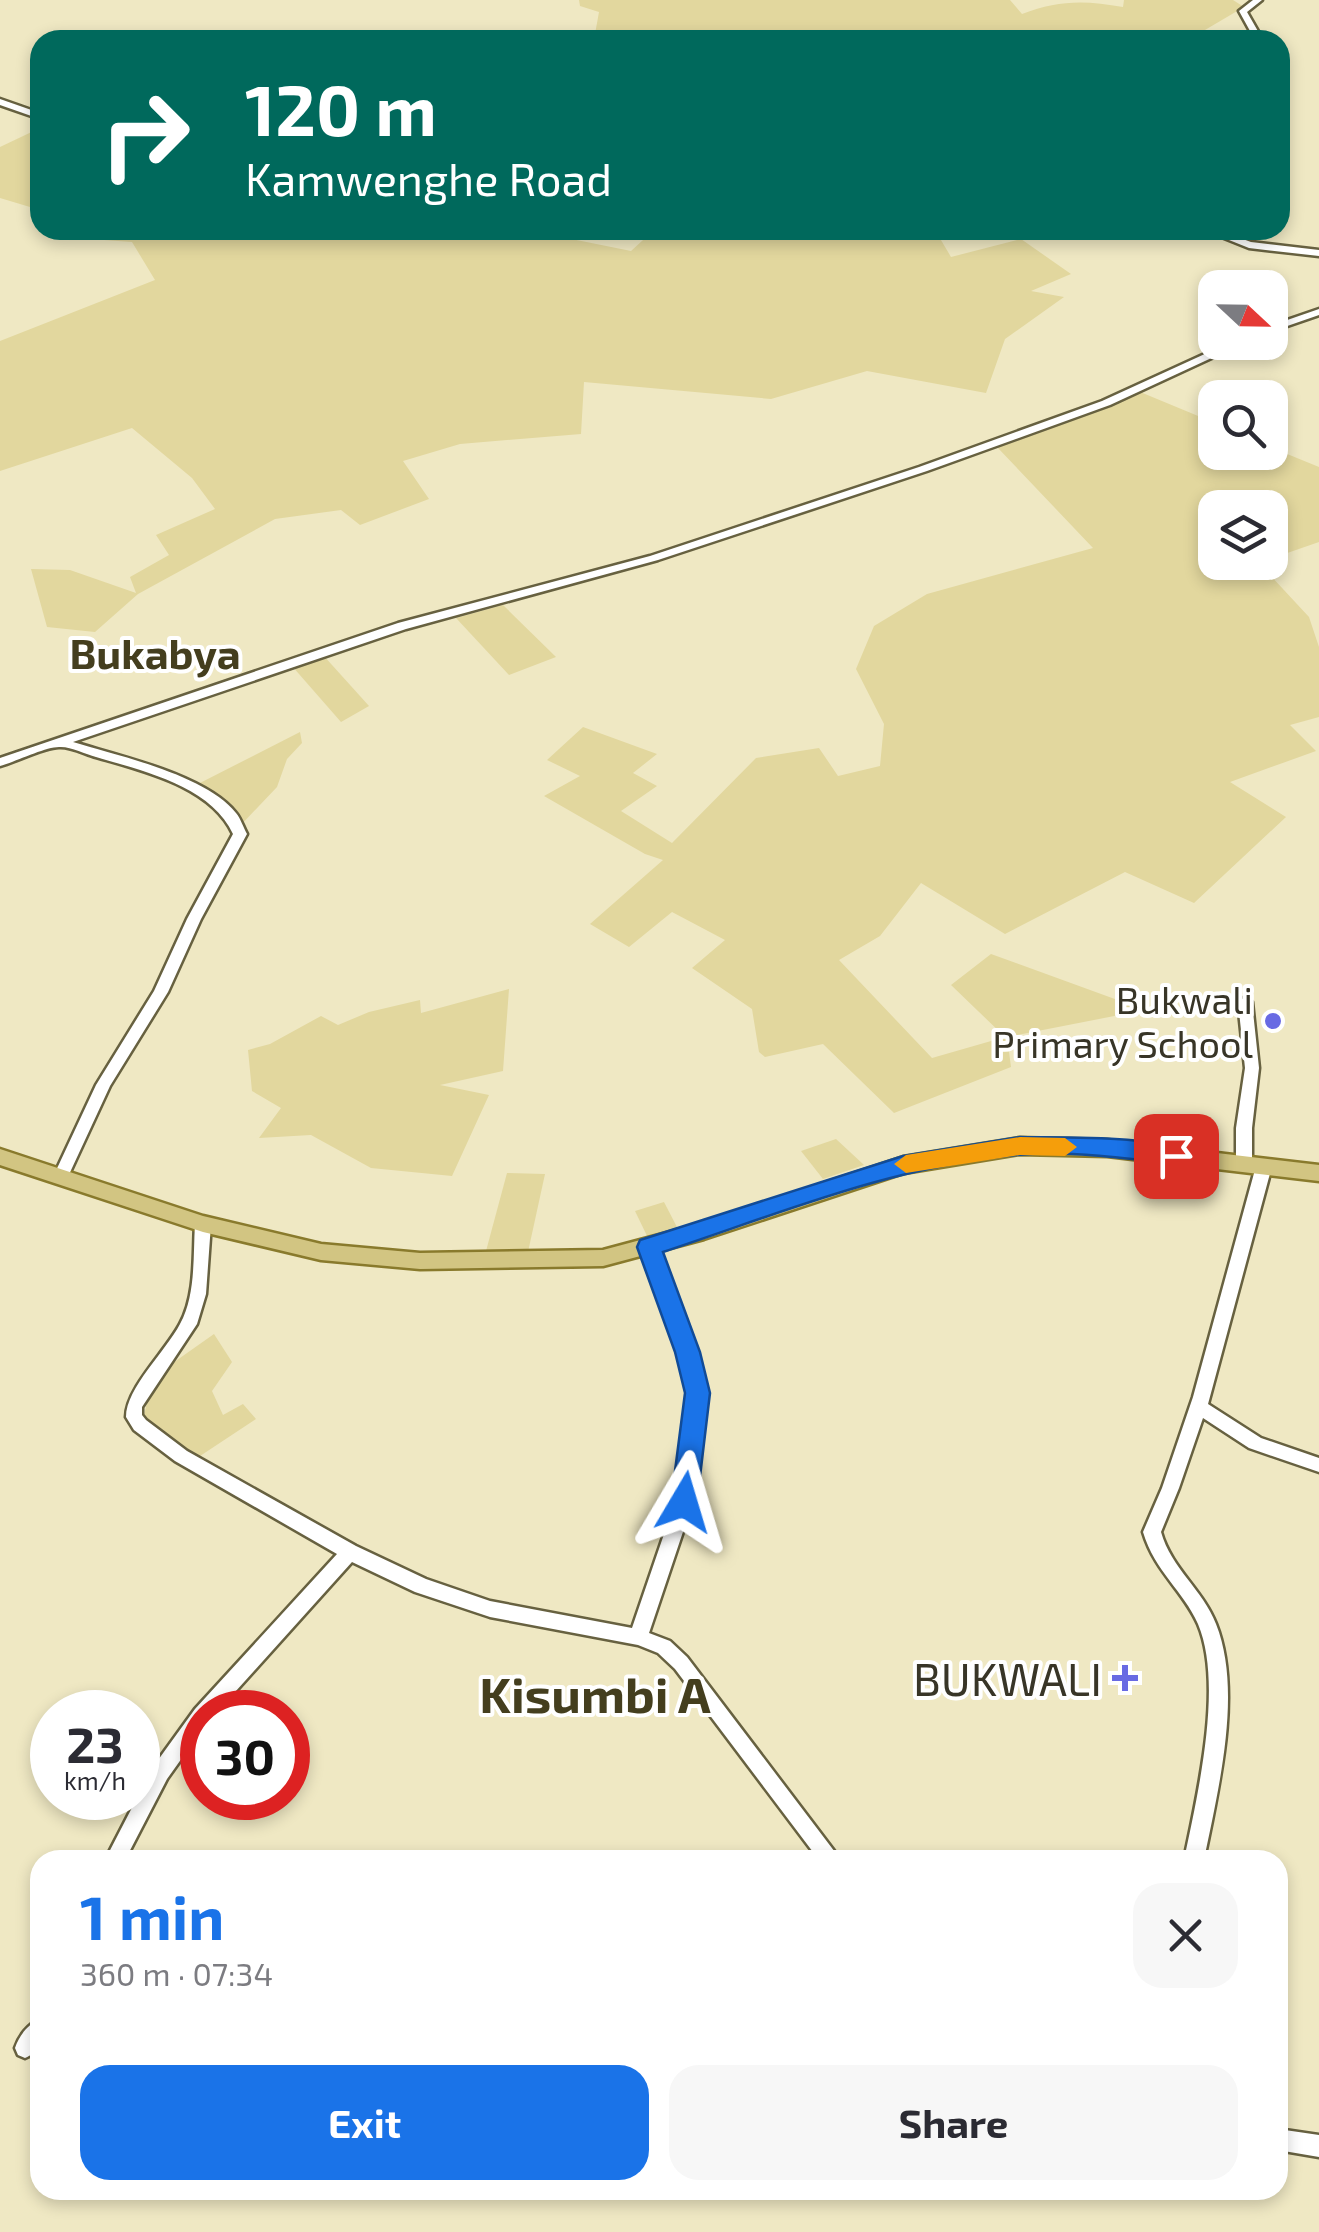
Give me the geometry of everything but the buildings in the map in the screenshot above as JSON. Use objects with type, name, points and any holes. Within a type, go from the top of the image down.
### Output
[{"type":"main road","points":[[0,1157],[203,1224],[321,1252],[375,1259],[560,1262],[603,1258],[649,1247],[903,1165],[1020,1146],[1090,1147],[1319,1174]]},
{"type":"street","points":[[1253,30],[1242,11],[1258,0]]},
{"type":"street","points":[[0,102],[30,112]]},
{"type":"street","points":[[1236,240],[1319,253]]},
{"type":"street","points":[[1288,323],[1319,312]]},
{"type":"street","points":[[0,762],[402,626],[654,558],[923,469],[1106,403],[1200,360]]},
{"type":"street","points":[[61,1177],[103,1085],[162,992],[194,918],[240,834],[232,814],[208,794],[63,742]]},
{"type":"street","points":[[1196,1850],[1216,1728],[1215,1662],[1210,1628],[1195,1601],[1163,1561],[1152,1532],[1199,1408],[1254,1165],[1244,1128],[1252,1068],[1245,1002]]},
{"type":"street","points":[[203,1224],[198,1294],[189,1324],[134,1406],[134,1417],[181,1456],[350,1552],[421,1586],[490,1608],[638,1637],[664,1647],[681,1662],[824,1850]]},
{"type":"street","points":[[638,1637],[684,1502],[698,1393],[688,1352],[649,1247]]},
{"type":"street","points":[[1199,1408],[1255,1443],[1319,1466]]},
{"type":"street","points":[[226,1690],[350,1552]]},
{"type":"street","points":[[120,1850],[160,1773],[180,1746]]},
{"type":"street","points":[[25,2048],[30,2042]]},
{"type":"street","points":[[1288,2141],[1319,2146]]},
{"type":"shaded area","points":[[579,0],[1010,0],[1022,14],[1072,3],[1123,7],[1124,0],[1233,0],[1244,7],[1205,30],[596,30],[599,12],[580,6]]},
{"type":"shaded area","points":[[30,133],[30,207],[0,198],[0,147]]},
{"type":"shaded area","points":[[104,240],[577,240],[631,251],[643,240],[941,240],[951,257],[1022,240],[1071,274],[1031,291],[1064,297],[1005,339],[986,393],[867,371],[771,399],[584,382],[581,434],[460,444],[403,461],[429,499],[360,525],[341,510],[275,519],[138,594],[95,632],[47,627],[31,569],[70,570],[136,593],[130,577],[169,555],[156,535],[215,509],[192,478],[132,428],[0,471],[0,341],[155,280],[132,242]]},
{"type":"shaded area","points":[[1133,389],[1198,416],[1198,470],[1288,470],[1288,454],[1319,467],[1319,542],[1288,553],[1288,490],[1198,490],[1198,580],[1275,580],[1309,617],[1319,647],[1319,717],[1290,725],[1316,751],[1230,782],[1286,817],[1194,903],[1125,872],[1005,934],[921,883],[880,936],[839,960],[932,1058],[1005,1037],[951,985],[991,954],[1145,1010],[1007,1037],[1011,1067],[894,1113],[823,1044],[765,1057],[759,1052],[752,1009],[692,968],[725,940],[672,912],[629,947],[590,924],[663,860],[645,854],[544,796],[580,776],[547,760],[583,727],[657,754],[633,773],[657,786],[621,811],[672,843],[756,758],[819,748],[838,776],[880,766],[884,724],[856,669],[874,626],[927,594],[1093,548],[997,447],[1041,432]]},
{"type":"shaded area","points":[[503,605],[556,657],[509,675],[456,618]]},
{"type":"shaded area","points":[[323,655],[369,706],[341,722],[292,666]]},
{"type":"shaded area","points":[[300,732],[302,743],[287,759],[277,787],[239,827],[223,801],[198,784]]},
{"type":"shaded area","points":[[509,989],[503,1071],[440,1085],[489,1095],[452,1176],[371,1168],[311,1135],[259,1138],[281,1108],[252,1091],[248,1050],[270,1044],[321,1016],[338,1025],[369,1012],[420,1000],[421,1013]]},
{"type":"shaded area","points":[[836,1139],[864,1165],[823,1179],[801,1151]]},
{"type":"shaded area","points":[[507,1173],[545,1174],[528,1252],[486,1251]]},
{"type":"shaded area","points":[[664,1202],[679,1231],[649,1240],[635,1211]]},
{"type":"shaded area","points":[[214,1334],[232,1362],[212,1391],[223,1415],[243,1404],[256,1419],[197,1458],[141,1428],[153,1377]]},
{"type":"slow traffic","points":[[906,1164],[1020,1146],[1065,1147]]},
{"type":"place","name":"Bukwali Primary School","points":[[1273,1021]]},
{"type":"place","name":"BUKWALI","points":[[1125,1678]]},
{"type":"district","name":"Bukabya","points":[[155,652]]},
{"type":"district","name":"Kisumbi A","points":[[595,1693]]},
{"type":"route","points":[[684,1502],[698,1393],[688,1352],[649,1247],[903,1165],[948,1155],[1020,1146],[1108,1148],[1176,1156]]}]
